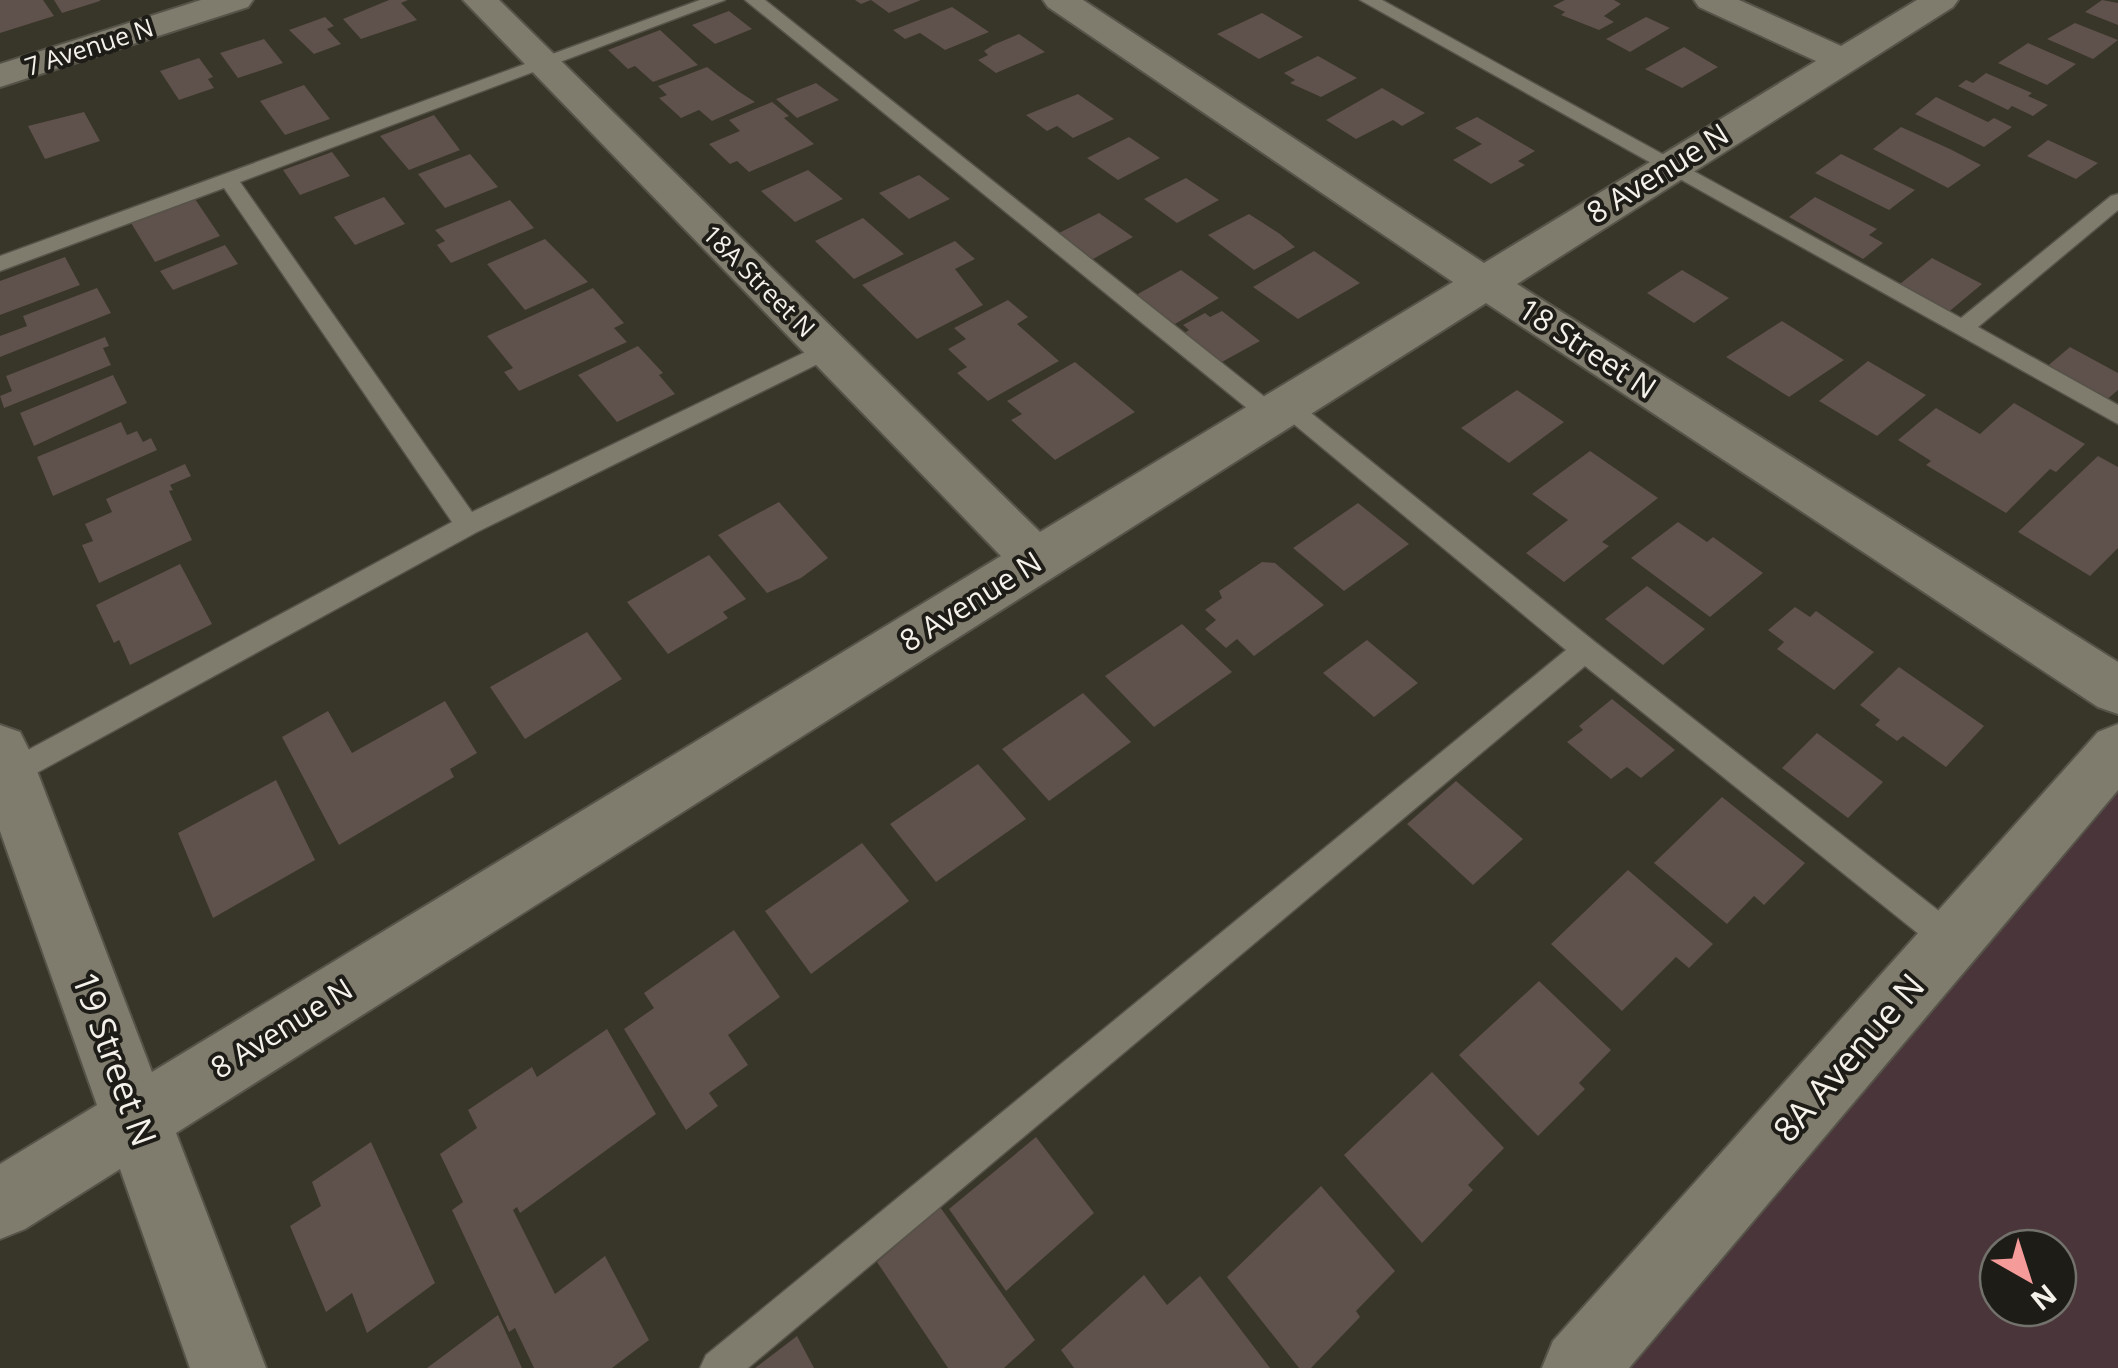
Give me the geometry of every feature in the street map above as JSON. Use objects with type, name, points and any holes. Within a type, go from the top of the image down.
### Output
[{"type":"street","name":"7 Avenue N","points":[[0,76],[236,0]]},
{"type":"street","name":"18A Street N","points":[[480,0],[1037,561]]},
{"type":"street","name":"18 Street N","points":[[1060,0],[1485,284],[2118,691]]},
{"type":"street","points":[[1711,0],[1842,60]]},
{"type":"street","name":"8 Avenue N","points":[[0,1204],[1941,0]]},
{"type":"street","name":"8A Avenue N","points":[[1580,1368],[2118,749]]},
{"type":"street","name":"19 Street N","points":[[3,768],[228,1368]]},
{"type":"lane","points":[[0,264],[716,0]]},
{"type":"lane","points":[[754,0],[1951,940]]},
{"type":"lane","points":[[1369,0],[1673,164],[2118,416]]},
{"type":"lane","points":[[230,180],[468,525]]},
{"type":"lane","points":[[1961,330],[2118,200]]},
{"type":"lane","points":[[3,768],[468,525],[828,350]]},
{"type":"lane","points":[[719,1368],[1585,650]]},
{"type":"shaded area","points":[[2118,764],[2118,1368],[1583,1368]]},
{"type":"building","points":[[0,0],[43,0],[54,16],[0,33]]},
{"type":"building","points":[[54,0],[100,0],[100,1],[62,13]]},
{"type":"building","points":[[389,0],[408,0],[401,3],[417,20],[361,39],[343,19]]},
{"type":"building","points":[[871,0],[921,0],[889,13]]},
{"type":"building","points":[[1565,0],[1614,0],[1621,4],[1604,16],[1614,22],[1599,30],[1561,15],[1565,12],[1553,6]]},
{"type":"building","points":[[2102,0],[2118,3],[2118,25],[2085,12]]},
{"type":"building","points":[[952,7],[989,32],[945,50],[920,33],[905,39],[893,30]]},
{"type":"building","points":[[729,11],[752,29],[715,44],[692,25]]},
{"type":"building","points":[[1262,13],[1303,37],[1259,59],[1217,34]]},
{"type":"building","points":[[325,17],[334,26],[327,29],[341,44],[314,54],[289,30]]},
{"type":"building","points":[[1646,17],[1670,28],[1630,52],[1606,39]]},
{"type":"building","points":[[2075,23],[2118,40],[2093,59],[2047,39]]},
{"type":"building","points":[[660,30],[698,65],[653,82],[635,66],[628,69],[608,50]]},
{"type":"building","points":[[1019,34],[1045,52],[996,73],[978,60],[988,55],[984,51],[993,45]]},
{"type":"building","points":[[264,39],[283,63],[238,78],[220,53]]},
{"type":"building","points":[[2028,43],[2076,64],[2047,85],[1998,63]]},
{"type":"building","points":[[1684,47],[1718,67],[1682,88],[1645,69]]},
{"type":"building","points":[[1318,56],[1357,78],[1321,97],[1290,83],[1295,80],[1284,73]]},
{"type":"building","points":[[199,58],[213,77],[208,79],[214,88],[179,100],[160,71]]},
{"type":"building","points":[[707,67],[755,102],[712,121],[699,110],[681,118],[659,98],[667,95],[658,86]]},
{"type":"building","points":[[1986,73],[2032,93],[2028,96],[2048,105],[2033,116],[2012,106],[2008,110],[1958,86],[1966,80],[1973,83]]},
{"type":"building","points":[[816,83],[839,100],[797,118],[776,99]]},
{"type":"building","points":[[304,85],[330,119],[285,135],[260,101]]},
{"type":"building","points":[[1382,88],[1425,113],[1402,126],[1393,120],[1356,139],[1326,120]]},
{"type":"building","points":[[1078,94],[1114,119],[1073,138],[1057,126],[1047,131],[1026,115]]},
{"type":"building","points":[[1936,97],[1988,122],[1994,118],[2012,127],[1984,147],[1915,114]]},
{"type":"building","points":[[772,102],[814,144],[749,172],[737,161],[730,164],[709,144],[740,131],[729,120]]},
{"type":"building","points":[[84,112],[100,141],[45,159],[28,126]]},
{"type":"building","points":[[434,115],[460,150],[409,170],[380,136]]},
{"type":"building","points":[[1477,117],[1535,151],[1518,161],[1525,165],[1491,184],[1453,160],[1482,144],[1455,128]]},
{"type":"building","points":[[1901,127],[1981,165],[1948,188],[1873,149]]},
{"type":"building","points":[[1129,137],[1160,158],[1118,180],[1087,158]]},
{"type":"building","points":[[2048,140],[2098,163],[2076,179],[2027,156]]},
{"type":"building","points":[[332,152],[350,176],[300,195],[283,170]]},
{"type":"building","points":[[470,154],[498,187],[445,208],[418,174]]},
{"type":"building","points":[[1841,154],[1915,190],[1889,210],[1815,173]]},
{"type":"building","points":[[808,170],[843,199],[795,222],[761,191]]},
{"type":"building","points":[[919,175],[950,199],[909,219],[879,193]]},
{"type":"building","points":[[1186,178],[1219,200],[1177,223],[1144,199]]},
{"type":"building","points":[[384,197],[405,224],[355,245],[334,217]]},
{"type":"building","points":[[1815,197],[1877,229],[1869,235],[1883,243],[1863,259],[1789,217]]},
{"type":"building","points":[[195,199],[220,236],[155,262],[131,223]]},
{"type":"building","points":[[510,200],[534,228],[451,263],[437,245],[445,241],[435,230]]},
{"type":"building","points":[[1099,213],[1133,237],[1093,259],[1059,233]]},
{"type":"building","points":[[1249,214],[1295,247],[1254,270],[1208,235]]},
{"type":"building","points":[[863,218],[904,254],[854,279],[815,241]]},
{"type":"building","points":[[545,239],[588,282],[525,310],[487,264]]},
{"type":"building","points":[[955,241],[975,259],[955,269],[983,305],[917,339],[862,285]]},
{"type":"building","points":[[225,245],[238,264],[173,290],[160,271]]},
{"type":"building","points":[[1314,251],[1360,283],[1298,319],[1253,287]]},
{"type":"building","points":[[65,257],[80,285],[0,315],[0,281]]},
{"type":"building","points":[[1932,258],[1982,284],[1945,315],[1895,288]]},
{"type":"building","points":[[1181,270],[1219,298],[1175,324],[1136,295]]},
{"type":"building","points":[[1682,270],[1729,298],[1694,323],[1647,293]]},
{"type":"building","points":[[97,288],[111,313],[0,357],[0,336],[27,326],[23,316]]},
{"type":"building","points":[[593,288],[624,323],[614,328],[627,342],[519,391],[504,372],[513,368],[487,336]]},
{"type":"building","points":[[1008,300],[1028,317],[1017,324],[1059,361],[988,401],[957,373],[967,367],[948,349],[966,339],[954,328]]},
{"type":"building","points":[[1222,311],[1260,341],[1220,363],[1184,333],[1189,330],[1183,325],[1205,313],[1210,317]]},
{"type":"building","points":[[1782,321],[1844,360],[1789,397],[1726,357]]},
{"type":"building","points":[[105,337],[109,346],[103,348],[111,365],[4,408],[0,396],[12,391],[6,376]]},
{"type":"building","points":[[638,346],[663,373],[659,375],[675,394],[617,422],[578,375]]},
{"type":"building","points":[[2070,347],[2118,373],[2118,390],[2104,402],[2044,369]]},
{"type":"building","points":[[1868,361],[1926,395],[1877,436],[1819,401]]},
{"type":"building","points":[[1075,362],[1135,412],[1055,460],[1011,420],[1022,414],[1007,401]]},
{"type":"building","points":[[113,375],[127,403],[34,446],[20,413]]},
{"type":"building","points":[[1517,390],[1564,422],[1509,463],[1461,428]]},
{"type":"building","points":[[2014,403],[2085,444],[2056,472],[2050,469],[2006,513],[1926,465],[1931,461],[1898,440],[1936,408],[1980,434]]},
{"type":"building","points":[[121,422],[127,435],[137,431],[143,442],[151,438],[157,450],[53,496],[37,457]]},
{"type":"building","points":[[1590,451],[1658,498],[1602,542],[1609,546],[1564,582],[1526,553],[1568,520],[1532,494]]},
{"type":"building","points":[[2098,456],[2118,467],[2118,548],[2090,576],[2018,532]]},
{"type":"building","points":[[185,464],[191,476],[170,485],[173,490],[169,491],[192,540],[99,583],[82,545],[93,541],[85,524],[112,512],[106,499]]},
{"type":"building","points":[[779,502],[828,558],[801,578],[767,593],[718,535]]},
{"type":"building","points":[[1358,503],[1409,544],[1344,591],[1293,548]]},
{"type":"building","points":[[1678,522],[1707,542],[1713,537],[1763,573],[1710,617],[1631,558]]},
{"type":"building","points":[[709,555],[746,599],[723,612],[728,618],[668,654],[627,602]]},
{"type":"building","points":[[1262,562],[1275,563],[1324,605],[1254,656],[1237,639],[1226,648],[1205,629],[1216,620],[1205,610],[1222,598],[1219,591]]},
{"type":"building","points":[[180,564],[212,624],[130,665],[119,640],[114,643],[96,605]]},
{"type":"building","points":[[1647,586],[1705,629],[1663,665],[1605,619]]},
{"type":"building","points":[[1795,607],[1810,617],[1816,611],[1874,652],[1834,690],[1777,649],[1784,642],[1768,630]]},
{"type":"building","points":[[1182,624],[1232,672],[1154,727],[1105,676]]},
{"type":"building","points":[[587,632],[622,679],[525,739],[490,687]]},
{"type":"building","points":[[1367,640],[1418,683],[1374,717],[1323,673]]},
{"type":"building","points":[[1899,667],[1984,726],[1946,767],[1903,736],[1897,741],[1875,725],[1880,720],[1860,705]]},
{"type":"building","points":[[1083,693],[1131,742],[1049,801],[1002,749]]},
{"type":"building","points":[[1612,699],[1675,750],[1641,778],[1627,767],[1611,779],[1567,742],[1583,730],[1579,726]]},
{"type":"building","points":[[445,701],[477,753],[450,769],[454,777],[339,845],[282,737],[328,711],[352,753]]},
{"type":"building","points":[[1817,733],[1883,782],[1848,818],[1782,768]]},
{"type":"building","points":[[978,764],[1026,819],[936,882],[890,824]]},
{"type":"building","points":[[276,780],[315,860],[213,918],[178,833]]},
{"type":"building","points":[[1456,781],[1523,839],[1473,885],[1407,824]]},
{"type":"building","points":[[1722,797],[1805,863],[1764,905],[1754,896],[1727,924],[1654,863]]},
{"type":"building","points":[[862,843],[909,901],[811,974],[765,911]]},
{"type":"building","points":[[1628,870],[1713,944],[1689,968],[1676,957],[1622,1011],[1551,944]]},
{"type":"building","points":[[734,930],[780,997],[728,1035],[748,1065],[709,1093],[718,1106],[686,1130],[624,1029],[654,1008],[644,993]]},
{"type":"building","points":[[1539,981],[1611,1050],[1579,1083],[1585,1089],[1538,1136],[1459,1055]]},
{"type":"building","points":[[607,1029],[656,1114],[520,1213],[517,1207],[513,1210],[555,1294],[605,1256],[649,1340],[612,1368],[534,1368],[515,1328],[509,1332],[452,1210],[463,1202],[440,1154],[477,1128],[468,1110],[532,1067],[537,1077]]},
{"type":"building","points":[[1432,1072],[1504,1148],[1468,1185],[1473,1190],[1422,1243],[1344,1155]]},
{"type":"building","points":[[1036,1137],[1094,1213],[1006,1291],[949,1209]]},
{"type":"building","points":[[371,1142],[435,1283],[367,1333],[352,1293],[326,1312],[290,1226],[321,1206],[312,1182]]},
{"type":"building","points":[[1321,1186],[1395,1271],[1356,1311],[1360,1317],[1311,1368],[1299,1368],[1227,1277]]},
{"type":"building","points":[[940,1207],[1035,1340],[1004,1368],[948,1368],[877,1262]]},
{"type":"building","points":[[1144,1275],[1167,1305],[1200,1276],[1270,1368],[1074,1368],[1061,1350]]},
{"type":"building","points":[[498,1315],[522,1368],[427,1368]]},
{"type":"building","points":[[797,1336],[814,1368],[755,1368]]}]
